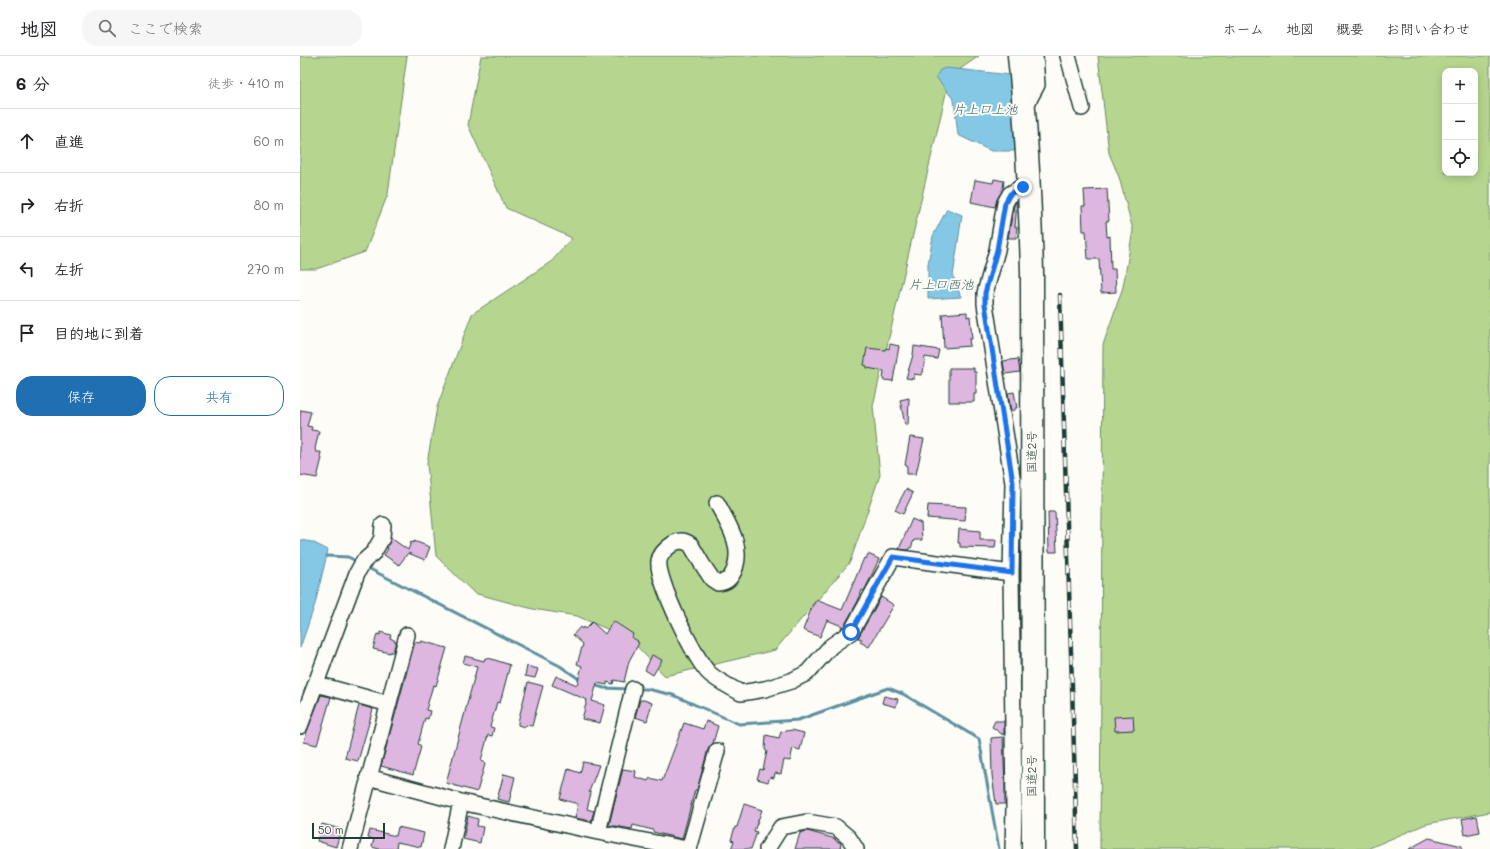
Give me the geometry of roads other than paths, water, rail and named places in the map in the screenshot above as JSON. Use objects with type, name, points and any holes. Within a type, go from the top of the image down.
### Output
[{"type":"highway","name":"国道2号","points":[[1019,56],[1025,106],[1029,185],[1032,315],[1033,849]]},
{"type":"street","points":[[1025,106],[1037,85],[1035,56]]},
{"type":"street","points":[[1068,56],[1082,108]]},
{"type":"street","points":[[1013,849],[1013,483],[1000,397],[985,314],[985,293],[997,250],[1005,203],[1010,194],[1029,185]]},
{"type":"street","points":[[717,503],[732,533],[737,549],[738,556],[730,579],[718,583],[712,579],[691,545],[686,541],[677,542],[668,547],[661,554],[659,562],[674,610],[698,658],[710,674],[741,693],[765,689],[791,681],[807,673],[832,646],[851,632],[893,557],[1012,573]]},
{"type":"street","points":[[300,726],[357,573],[363,562],[374,552],[382,538],[383,525]]},
{"type":"street","points":[[350,849],[407,635]]},
{"type":"street","points":[[316,684],[388,704]]},
{"type":"street","points":[[598,832],[633,689]]},
{"type":"street","points":[[368,777],[461,802],[669,848],[688,849],[716,751]]},
{"type":"street","points":[[451,849],[461,802]]},
{"type":"street","points":[[767,849],[781,827],[807,822],[836,827],[849,838],[856,849]]},
{"type":"water","name":"片上口上池","points":[[946,68],[1011,75],[1017,145],[1014,151],[991,151],[958,135],[954,100],[936,77],[940,70]]},
{"type":"water","name":"片上口西池","points":[[947,209],[962,215],[953,276],[961,297],[928,299],[928,264],[933,236]]},
{"type":"water","points":[[300,540],[312,542],[328,550],[315,604],[300,648]]},
{"type":"waterway","points":[[327,556],[348,557],[358,562]]},
{"type":"waterway","points":[[366,567],[560,666],[582,681]]},
{"type":"waterway","points":[[593,685],[604,688],[629,689]]},
{"type":"waterway","points":[[636,689],[647,689],[673,695],[739,724],[798,720],[888,688],[903,694],[979,739],[999,849]]},
{"type":"railway","points":[[1060,295],[1077,849]]}]
